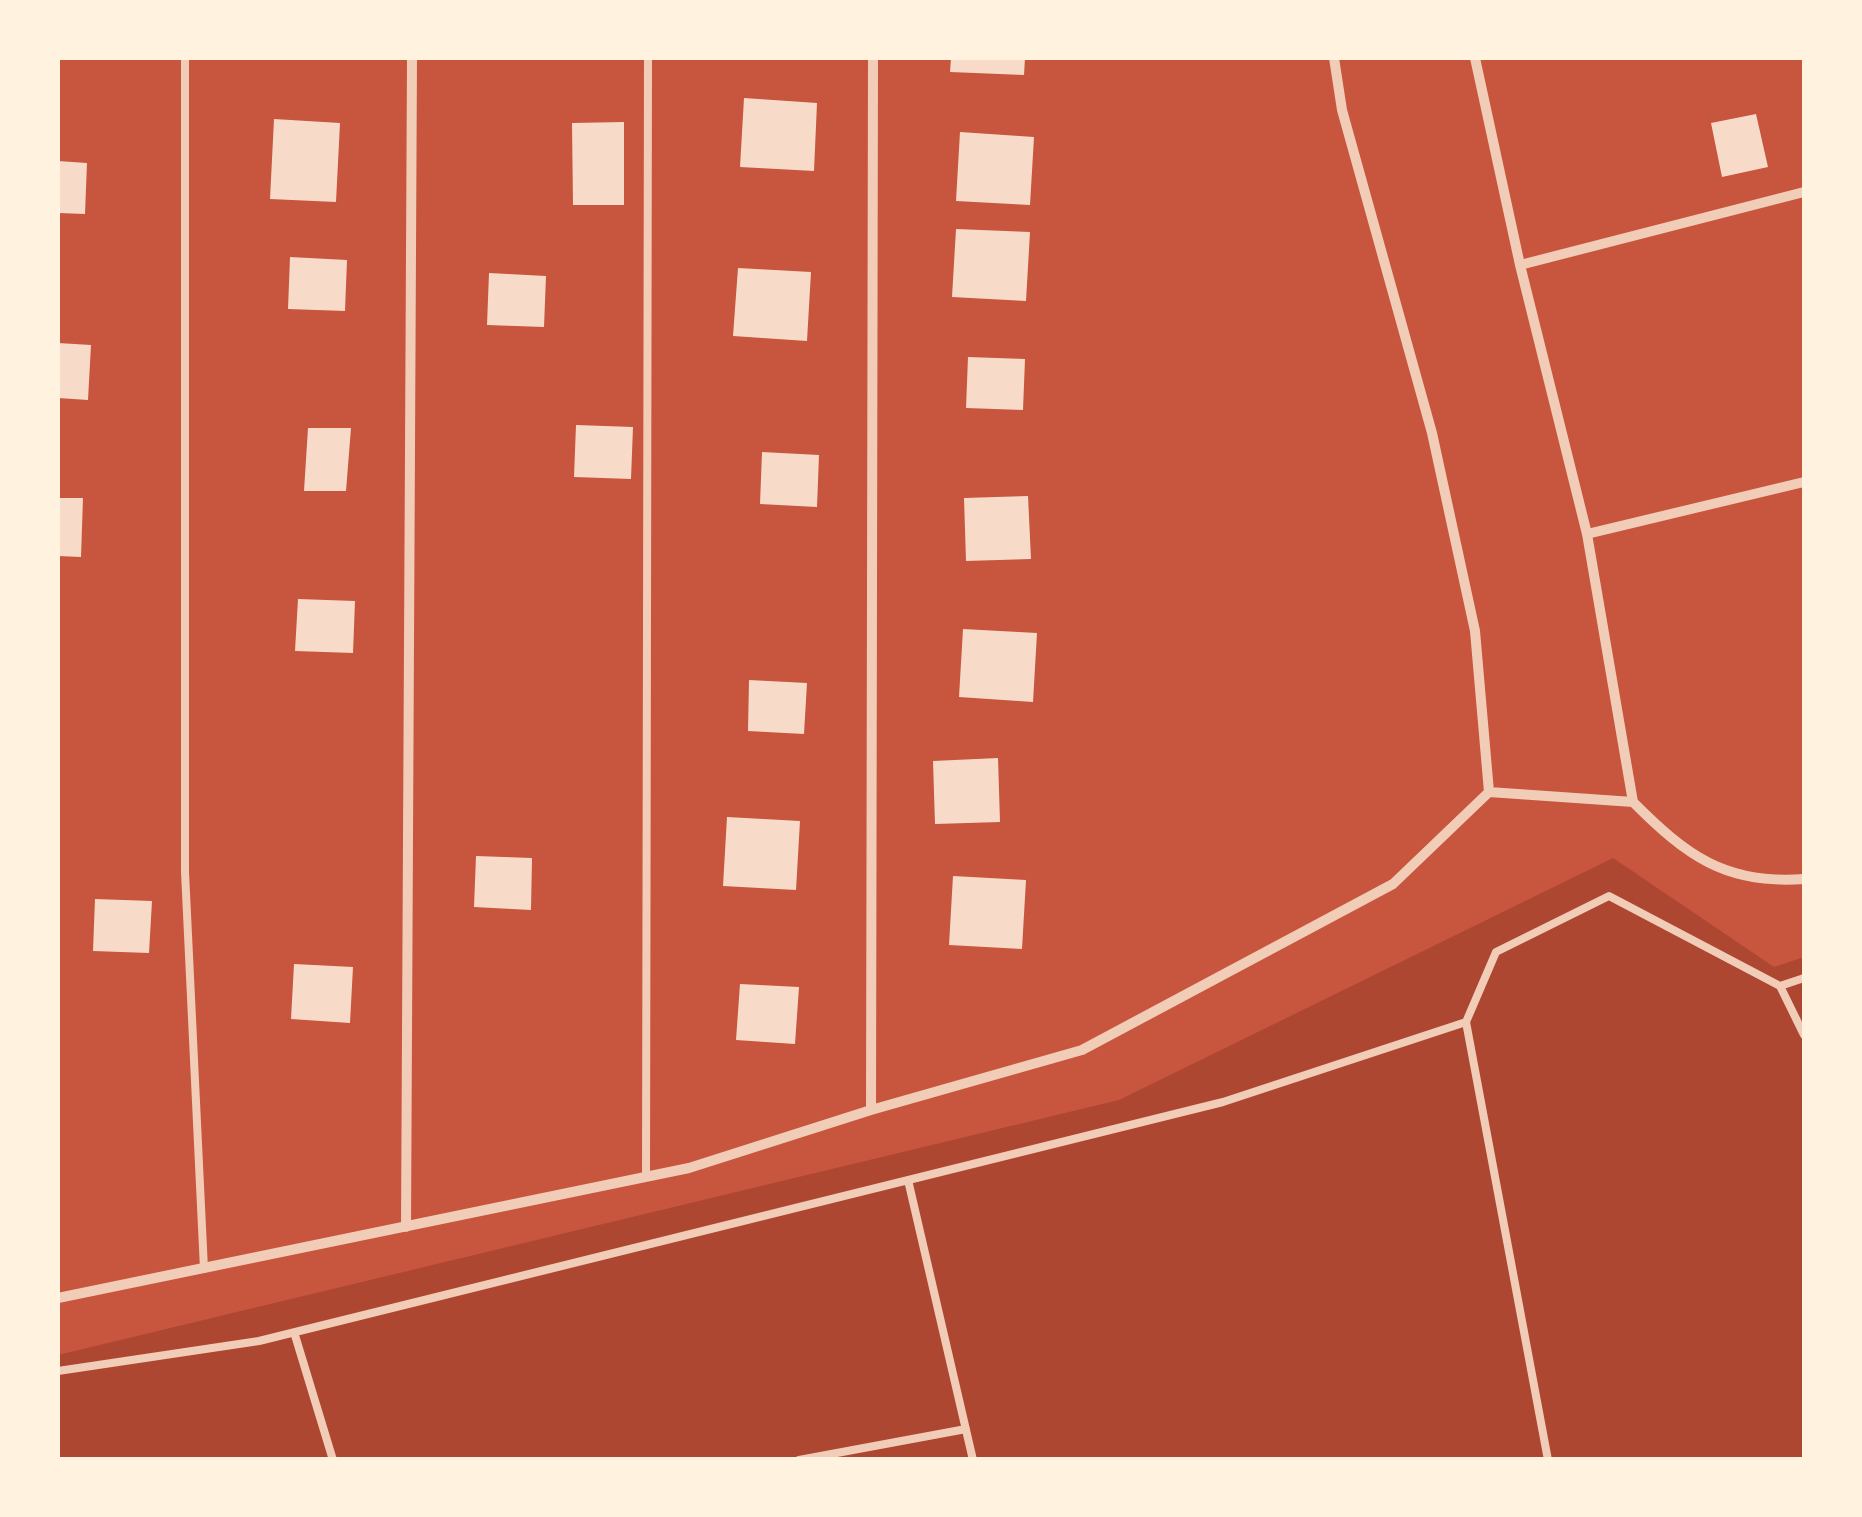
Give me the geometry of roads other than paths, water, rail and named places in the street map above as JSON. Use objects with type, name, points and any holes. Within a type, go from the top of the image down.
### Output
[{"type":"street","points":[[406,1227],[412,58]]},
{"type":"street","points":[[871,1110],[873,58]]},
{"type":"street","points":[[1334,58],[1342,110],[1432,433],[1467,595],[1489,792]]},
{"type":"street","points":[[1475,58],[1520,265],[1587,534],[1633,802],[1674,844],[1712,866],[1741,874],[1804,879]]},
{"type":"street","points":[[1520,265],[1804,192]]},
{"type":"street","points":[[1587,534],[1804,482]]},
{"type":"street","points":[[58,1298],[689,1168],[871,1110],[1082,1050],[1393,884],[1489,792],[1633,802]]},
{"type":"lane","points":[[186,58],[185,872],[204,1268]]},
{"type":"lane","points":[[646,1177],[648,58]]},
{"type":"lane","points":[[1548,1460],[1466,1022],[1496,952],[1610,896],[1780,986],[1804,1035]]},
{"type":"lane","points":[[1780,986],[1804,978]]},
{"type":"lane","points":[[58,1372],[259,1341],[1222,1102],[1466,1022]]},
{"type":"lane","points":[[908,1180],[973,1460]]},
{"type":"lane","points":[[294,1332],[333,1460]]},
{"type":"lane","points":[[799,1460],[966,1429]]}]
